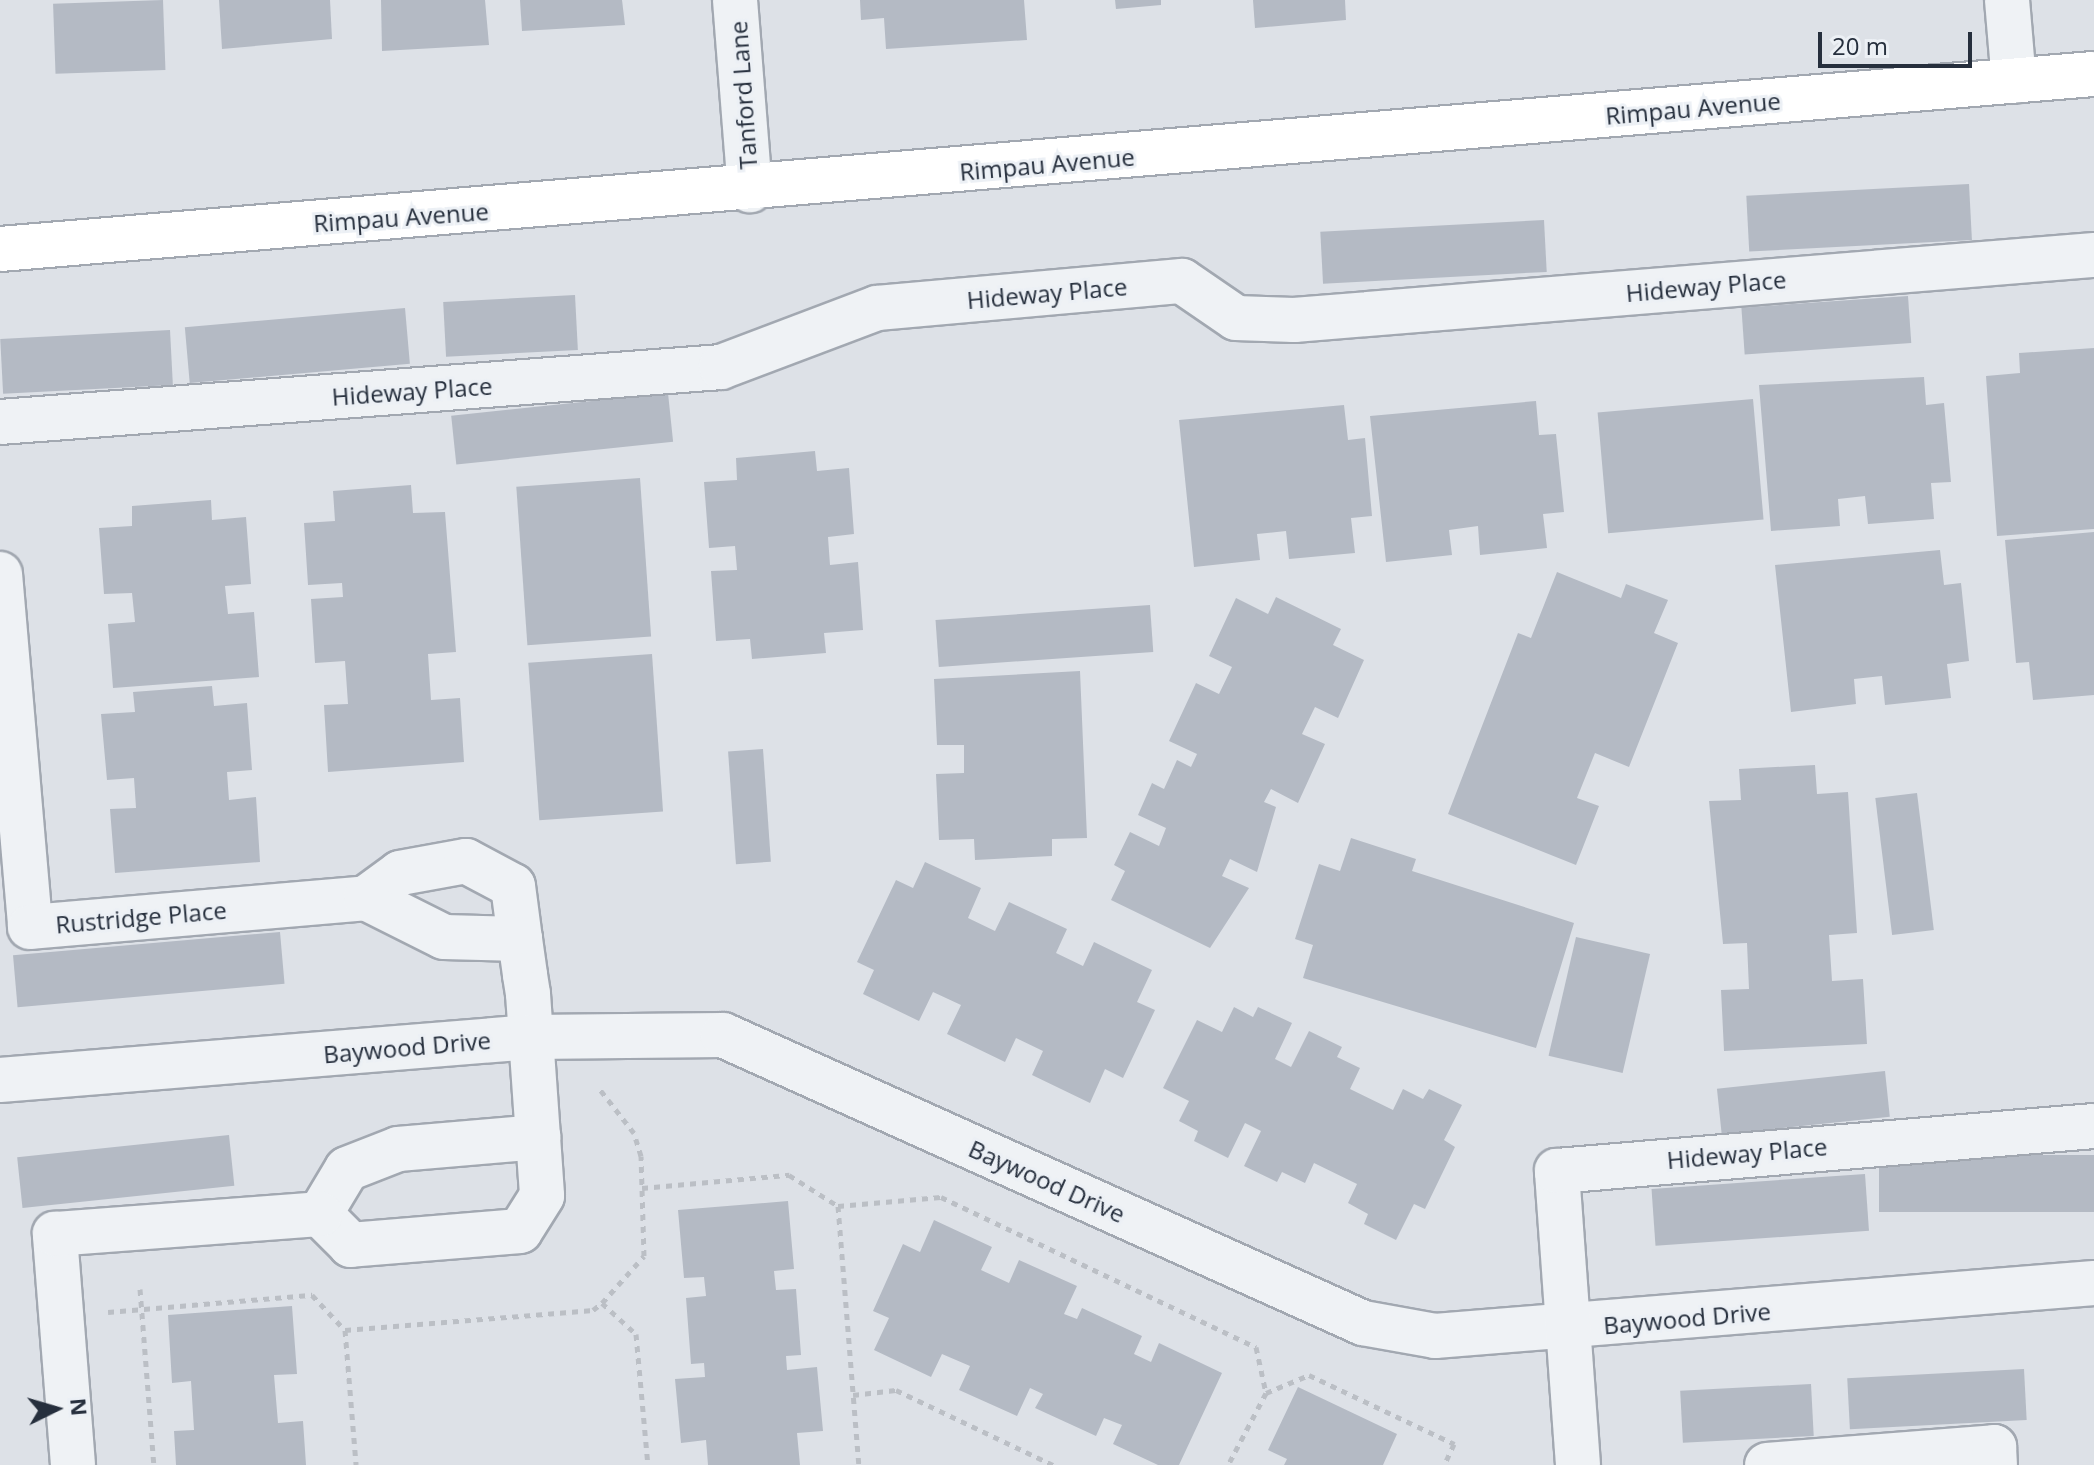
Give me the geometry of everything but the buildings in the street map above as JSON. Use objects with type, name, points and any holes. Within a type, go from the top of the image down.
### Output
[{"type":"main road","name":"Rimpau Avenue","points":[[0,249],[750,190],[2094,74]]},
{"type":"street","name":"Tanford Lane","points":[[735,0],[750,190]]},
{"type":"street","points":[[2007,0],[2014,81]]},
{"type":"street","name":"Hideway Place","points":[[0,422],[721,367],[877,308],[1182,281],[1236,318],[1294,320],[2094,255]]},
{"type":"street","name":"Rustridge Place","points":[[0,574],[30,927],[366,898]]},
{"type":"street","points":[[73,1465],[55,1234],[320,1214],[351,1245],[520,1231],[542,1196],[531,1037],[520,939],[513,886],[466,861],[400,873],[366,898],[444,937],[520,939]]},
{"type":"street","name":"Baywood Drive","points":[[0,1080],[531,1037],[723,1035],[1363,1323],[1435,1336],[1569,1328],[2094,1283]]},
{"type":"street","name":"Hideway Place","points":[[1569,1328],[1557,1171],[2094,1126]]},
{"type":"street","points":[[320,1214],[347,1169],[398,1149],[538,1137]]},
{"type":"street","points":[[1569,1328],[1578,1465]]},
{"type":"street","points":[[1767,1465],[1994,1447],[1995,1465]]},
{"type":"path","points":[[345,1330],[593,1310],[602,1303],[644,1256],[642,1188],[634,1133],[598,1087]]},
{"type":"path","points":[[642,1188],[789,1175],[838,1206],[941,1197],[1256,1347],[1266,1393]]},
{"type":"path","points":[[838,1206],[859,1465]]},
{"type":"path","points":[[140,1289],[154,1465]]},
{"type":"path","points":[[91,1313],[312,1295],[345,1330],[356,1465]]},
{"type":"path","points":[[602,1303],[636,1334],[648,1465]]},
{"type":"path","points":[[1228,1465],[1266,1393],[1309,1375],[1454,1444],[1444,1465]]},
{"type":"path","points":[[853,1395],[896,1390],[1053,1465]]}]
